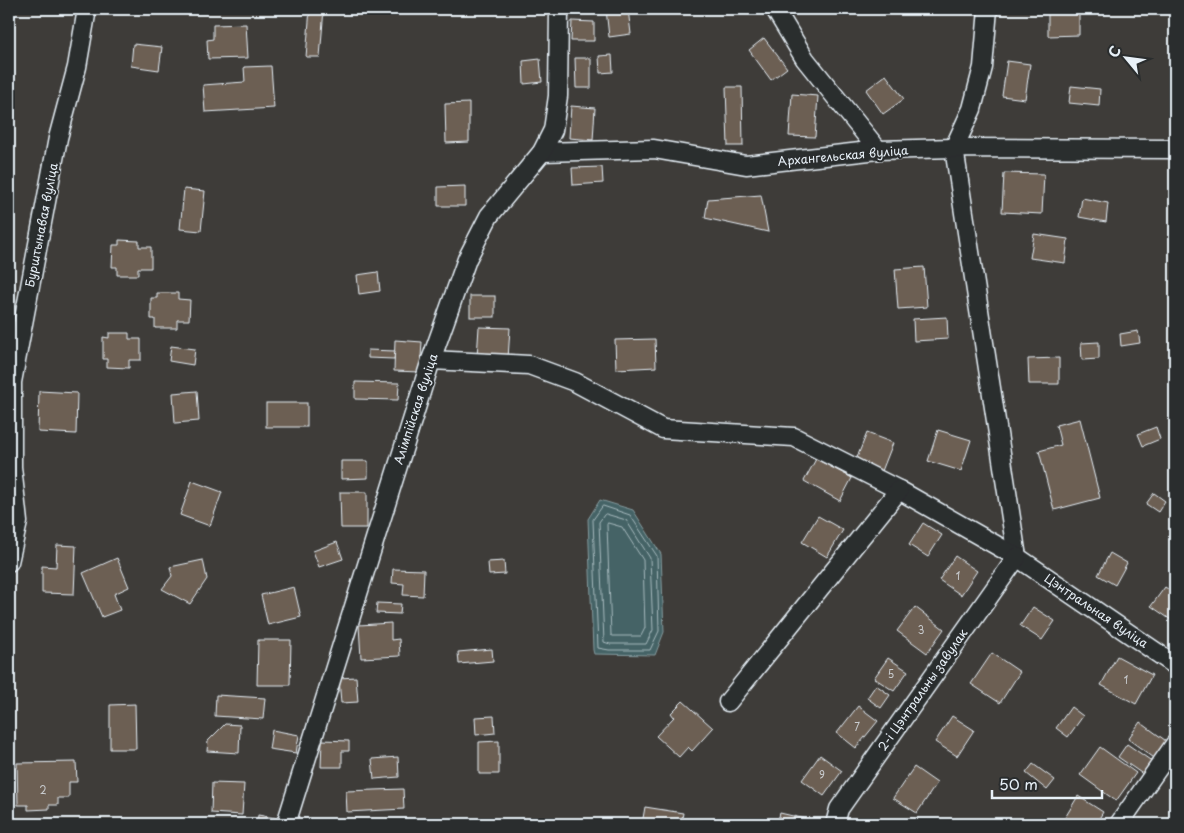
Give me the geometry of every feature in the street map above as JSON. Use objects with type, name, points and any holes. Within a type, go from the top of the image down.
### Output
[{"type":"street","name":"Бурштынавая вуліца","points":[[9,562],[18,522],[12,467],[12,382],[58,138],[77,67],[87,9]]},
{"type":"street","name":"Алімпійская вуліца","points":[[286,824],[431,360],[467,259],[489,216],[542,152],[553,130],[558,96],[559,9]]},
{"type":"street","points":[[775,9],[804,59],[878,150]]},
{"type":"street","points":[[988,9],[983,67],[972,109],[954,148],[1017,557]]},
{"type":"street","name":"Архангельская вуліца","points":[[542,152],[654,149],[746,165],[878,150],[1175,148]]},
{"type":"street","name":"Цэнтральная вуліца","points":[[431,360],[529,365],[575,382],[663,429],[794,437],[899,490],[1017,557],[1175,666]]},
{"type":"street","points":[[728,702],[899,490]]},
{"type":"street","name":"2-і Цэнтральны завулак","points":[[835,824],[839,809],[1017,557]]},
{"type":"street","points":[[1119,824],[1175,744]]},
{"type":"water","points":[[600,500],[633,510],[661,554],[664,632],[655,655],[594,654],[588,519]]},
{"type":"building","points":[[310,9],[324,9],[320,57],[306,57]]},
{"type":"building","points":[[606,9],[628,9],[631,34],[609,37]]},
{"type":"building","points":[[1079,12],[1079,35],[1048,36],[1048,13]]},
{"type":"building","points":[[572,21],[594,22],[594,41],[571,41]]},
{"type":"building","points":[[246,24],[248,58],[208,59],[207,40],[213,39],[213,25]]},
{"type":"building","points":[[764,38],[787,68],[771,80],[749,50]]},
{"type":"building","points":[[133,44],[162,47],[159,70],[131,66]]},
{"type":"building","points":[[612,55],[613,72],[600,73],[599,56]]},
{"type":"building","points":[[575,58],[591,58],[591,88],[576,88]]},
{"type":"building","points":[[540,59],[542,82],[524,84],[523,61]]},
{"type":"building","points":[[1007,61],[1030,64],[1025,99],[1002,96]]},
{"type":"building","points":[[271,66],[274,108],[205,112],[203,85],[245,82],[244,67]]},
{"type":"building","points":[[886,75],[904,99],[883,114],[866,90]]},
{"type":"building","points":[[1071,86],[1100,89],[1099,106],[1069,103]]},
{"type":"building","points":[[726,87],[742,87],[743,146],[728,146]]},
{"type":"building","points":[[792,94],[818,96],[815,137],[789,136]]},
{"type":"building","points":[[469,103],[469,142],[446,143],[445,104]]},
{"type":"building","points":[[571,106],[595,108],[593,140],[569,138]]},
{"type":"building","points":[[602,167],[603,183],[573,185],[572,168]]},
{"type":"building","points":[[1004,173],[1044,174],[1042,214],[1002,212]]},
{"type":"building","points":[[465,186],[465,206],[438,206],[438,187]]},
{"type":"building","points":[[184,189],[205,191],[201,231],[180,229]]},
{"type":"building","points":[[761,195],[768,232],[705,218],[708,199]]},
{"type":"building","points":[[1082,198],[1108,203],[1106,222],[1079,217]]},
{"type":"building","points":[[1034,234],[1068,239],[1065,263],[1030,258]]},
{"type":"building","points":[[119,240],[139,241],[139,247],[151,247],[151,268],[138,268],[138,275],[117,275],[117,267],[112,267],[113,245],[119,245]]},
{"type":"building","points":[[924,267],[927,307],[898,309],[895,269]]},
{"type":"building","points":[[378,272],[380,291],[359,294],[357,275]]},
{"type":"building","points":[[157,293],[178,293],[178,299],[190,300],[189,320],[177,320],[177,328],[155,328],[155,319],[151,319],[151,298],[157,298]]},
{"type":"building","points":[[470,296],[495,296],[495,317],[470,317]]},
{"type":"building","points":[[947,317],[948,339],[914,341],[913,319]]},
{"type":"building","points":[[479,327],[510,328],[508,359],[477,357]]},
{"type":"building","points":[[1138,331],[1140,343],[1121,346],[1120,334]]},
{"type":"building","points":[[109,333],[129,333],[129,339],[141,339],[141,360],[129,360],[129,368],[107,367],[107,359],[103,359],[103,337],[109,338]]},
{"type":"building","points":[[655,339],[656,367],[616,369],[615,340]]},
{"type":"building","points":[[395,340],[422,342],[420,372],[394,371]]},
{"type":"building","points":[[1099,342],[1099,359],[1082,360],[1081,343]]},
{"type":"building","points":[[171,346],[195,349],[193,365],[169,361]]},
{"type":"building","points":[[368,350],[395,351],[394,359],[368,358]]},
{"type":"building","points":[[1059,358],[1059,384],[1029,384],[1028,359]]},
{"type":"building","points":[[355,382],[399,383],[398,400],[355,399]]},
{"type":"building","points":[[39,391],[77,393],[76,434],[38,432]]},
{"type":"building","points":[[197,391],[199,421],[175,423],[173,393]]},
{"type":"building","points":[[266,403],[307,403],[307,427],[266,427]]},
{"type":"building","points":[[1080,419],[1100,498],[1054,510],[1039,451],[1061,445],[1056,425]]},
{"type":"building","points":[[1156,427],[1160,439],[1143,446],[1138,434]]},
{"type":"building","points":[[938,430],[971,440],[961,471],[928,461]]},
{"type":"building","points":[[867,433],[893,443],[882,471],[856,460]]},
{"type":"building","points":[[816,459],[852,478],[840,501],[804,481]]},
{"type":"building","points":[[341,461],[368,461],[368,478],[341,479]]},
{"type":"building","points":[[192,481],[222,492],[210,526],[180,515]]},
{"type":"building","points":[[340,492],[367,492],[367,528],[341,528]]},
{"type":"building","points":[[1154,493],[1165,501],[1158,512],[1146,504]]},
{"type":"building","points":[[818,516],[843,530],[827,557],[802,542]]},
{"type":"building","points":[[923,523],[942,535],[928,557],[909,545]]},
{"type":"building","points":[[337,542],[343,559],[319,567],[313,551]]},
{"type":"building","points":[[57,545],[76,546],[74,594],[42,593],[42,566],[56,567]]},
{"type":"building","points":[[1110,553],[1127,563],[1115,585],[1098,575]]},
{"type":"building","points":[[955,556],[977,571],[961,595],[939,580]]},
{"type":"building","points":[[117,558],[129,587],[114,594],[120,610],[102,617],[83,573]]},
{"type":"building","points":[[203,560],[207,579],[190,604],[162,589],[172,576],[170,567]]},
{"type":"building","points":[[504,561],[505,574],[489,575],[488,562]]},
{"type":"building","points":[[393,569],[424,570],[423,596],[403,595],[404,584],[392,583]]},
{"type":"building","points":[[294,587],[301,617],[268,625],[261,595]]},
{"type":"building","points":[[1165,587],[1175,594],[1174,622],[1151,606]]},
{"type":"building","points":[[377,603],[401,604],[400,614],[376,613]]},
{"type":"building","points":[[915,607],[944,629],[927,653],[897,631]]},
{"type":"building","points":[[1033,607],[1055,621],[1042,640],[1020,626]]},
{"type":"building","points":[[391,623],[391,640],[399,639],[400,656],[361,658],[359,625]]},
{"type":"building","points":[[258,640],[291,640],[290,685],[257,685]]},
{"type":"building","points":[[492,649],[493,661],[459,664],[458,652]]},
{"type":"building","points":[[992,653],[1020,672],[1000,703],[971,684]]},
{"type":"building","points":[[1117,656],[1152,675],[1136,704],[1101,685]]},
{"type":"building","points":[[888,658],[908,671],[894,691],[874,678]]},
{"type":"building","points":[[356,677],[358,702],[341,703],[339,678]]},
{"type":"building","points":[[876,685],[890,695],[881,708],[867,698]]},
{"type":"building","points":[[216,695],[265,698],[263,719],[215,716]]},
{"type":"building","points":[[683,701],[713,728],[692,751],[688,747],[679,757],[656,736],[674,717],[671,713]]},
{"type":"building","points":[[135,704],[136,749],[110,749],[110,705]]},
{"type":"building","points":[[858,706],[878,721],[856,748],[837,733]]},
{"type":"building","points":[[1071,707],[1083,716],[1068,737],[1056,728]]},
{"type":"building","points":[[494,716],[495,733],[476,735],[475,717]]},
{"type":"building","points":[[952,716],[974,730],[957,756],[935,742]]},
{"type":"building","points":[[1140,722],[1169,743],[1157,760],[1128,739]]},
{"type":"building","points":[[225,724],[240,725],[239,753],[207,751],[208,741]]},
{"type":"building","points":[[272,730],[299,735],[296,753],[269,749]]},
{"type":"building","points":[[322,740],[349,741],[349,751],[342,751],[342,767],[321,767]]},
{"type":"building","points":[[499,741],[499,774],[479,774],[479,742]]},
{"type":"building","points":[[1127,744],[1153,762],[1144,775],[1118,757]]},
{"type":"building","points":[[1100,747],[1136,773],[1116,801],[1080,775]]},
{"type":"building","points":[[820,755],[842,771],[824,796],[802,780]]},
{"type":"building","points":[[398,757],[399,777],[374,779],[372,759]]},
{"type":"building","points":[[76,762],[77,782],[69,782],[69,798],[58,798],[58,805],[49,805],[49,809],[28,810],[28,805],[18,805],[17,763]]},
{"type":"building","points":[[1033,764],[1055,780],[1047,790],[1026,773]]},
{"type":"building","points":[[914,767],[937,783],[917,813],[893,798]]},
{"type":"building","points":[[212,783],[244,784],[242,815],[211,813]]},
{"type":"building","points":[[403,789],[404,809],[347,812],[346,791]]},
{"type":"building","points":[[1078,796],[1103,812],[1096,824],[1069,824],[1063,821]]},
{"type":"building","points":[[645,807],[683,813],[681,824],[642,824]]},
{"type":"building","points":[[780,813],[810,820],[809,824],[777,824]]},
{"type":"building","points":[[258,815],[275,818],[274,824],[257,824]]},
{"type":"building","points":[[534,821],[572,821],[572,824],[534,824]]}]
